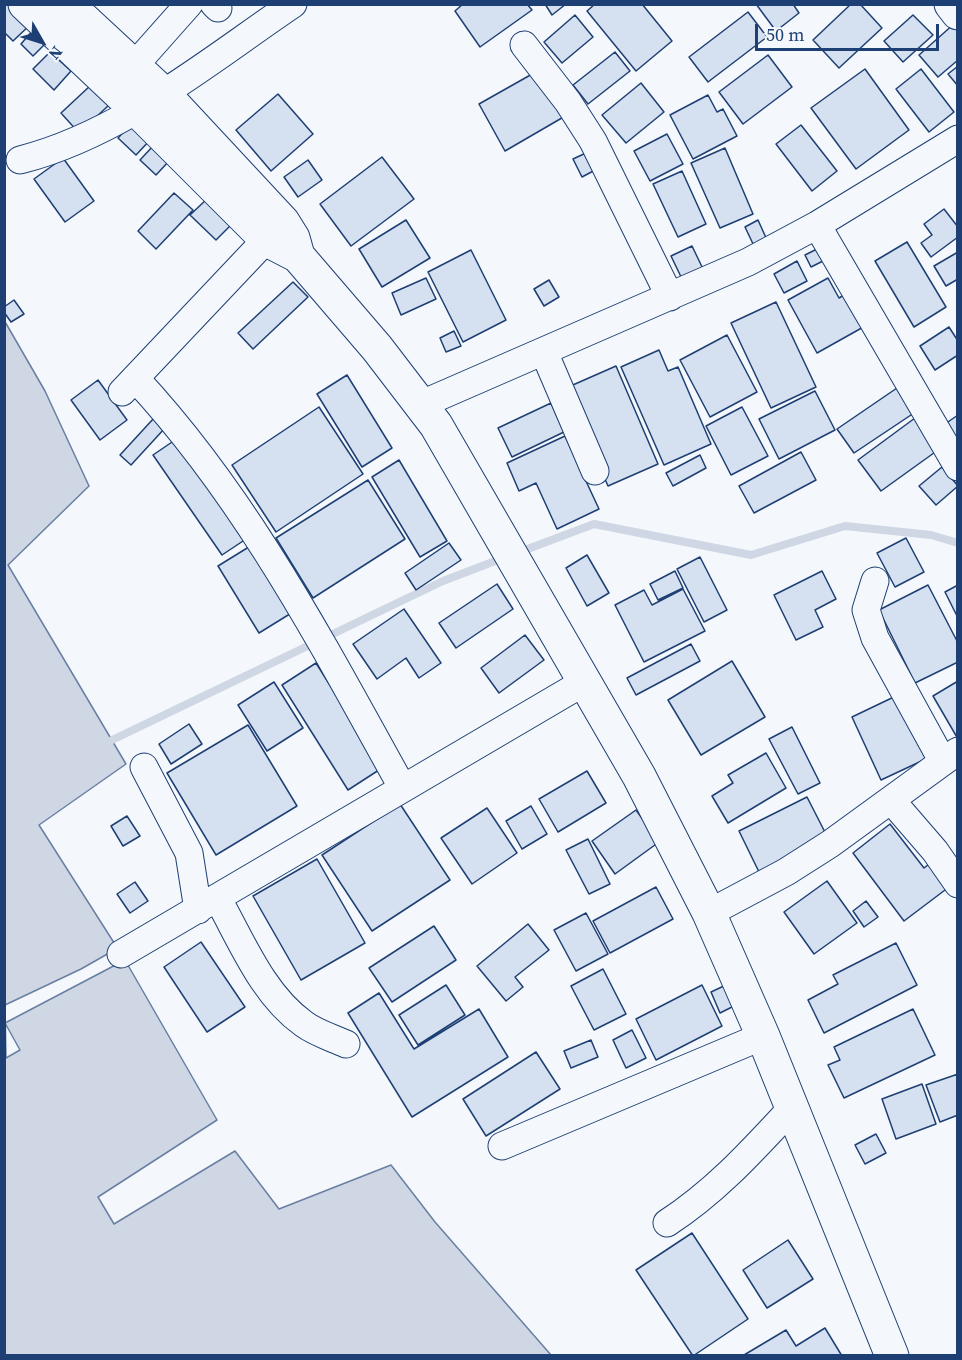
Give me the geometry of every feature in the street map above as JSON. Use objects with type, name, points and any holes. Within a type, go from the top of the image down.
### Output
[{"type":"highway","points":[[25,4],[150,101],[298,256],[422,404],[586,681],[639,776],[709,913],[763,1036],[892,1356]]},
{"type":"highway","points":[[67,4],[134,66],[150,101]]},
{"type":"highway","points":[[951,4],[957,13]]},
{"type":"street","points":[[134,66],[189,4]]},
{"type":"street","points":[[20,160],[88,138],[150,101],[293,4]]},
{"type":"street","points":[[524,45],[568,102],[593,141],[670,297]]},
{"type":"street","points":[[422,404],[730,271],[817,225],[957,139]]},
{"type":"street","points":[[817,225],[957,467]]},
{"type":"street","points":[[275,231],[129,385],[167,413],[213,473],[308,618],[402,787]]},
{"type":"street","points":[[544,352],[595,471]]},
{"type":"street","points":[[709,913],[786,872],[950,757],[875,638],[866,610],[875,581]]},
{"type":"street","points":[[121,954],[586,681]]},
{"type":"street","points":[[144,767],[189,853],[208,905],[283,1007],[306,1026],[346,1044]]},
{"type":"street","points":[[891,800],[944,862],[957,884]]},
{"type":"street","points":[[502,1146],[763,1036]]},
{"type":"street","points":[[667,1223],[706,1196],[729,1175],[791,1108]]},
{"type":"shaded area","points":[[4,320],[45,391],[89,486],[8,565],[126,764],[39,825],[125,960],[217,1120],[98,1197],[114,1224],[235,1151],[279,1209],[391,1165],[435,1222],[551,1355],[5,1355]]},
{"type":"pier","points":[[118,948],[125,960],[5,1023],[5,1005],[81,969]]},
{"type":"pier","points":[[5,1024],[20,1050],[6,1058]]},
{"type":"building","points":[[4,4],[14,4],[32,23],[13,41],[4,32]]},
{"type":"building","points":[[463,4],[527,4],[532,10],[480,47],[455,11]]},
{"type":"building","points":[[545,4],[566,4],[552,15]]},
{"type":"building","points":[[595,4],[642,4],[672,41],[636,71],[587,11]]},
{"type":"building","points":[[756,4],[793,4],[799,13],[776,31]]},
{"type":"building","points":[[851,4],[860,4],[882,28],[839,68],[813,40]]},
{"type":"building","points":[[748,12],[767,37],[708,82],[689,57]]},
{"type":"building","points":[[575,15],[593,37],[562,63],[544,42]]},
{"type":"building","points":[[913,15],[933,35],[903,62],[884,41]]},
{"type":"building","points":[[955,23],[958,26],[958,60],[938,77],[919,55]]},
{"type":"building","points":[[34,29],[47,42],[33,56],[21,44]]},
{"type":"building","points":[[50,52],[71,71],[54,90],[33,69]]},
{"type":"building","points":[[615,52],[630,71],[588,104],[573,85]]},
{"type":"building","points":[[768,55],[792,87],[743,124],[719,92]]},
{"type":"building","points":[[958,66],[958,86],[948,74]]},
{"type":"building","points":[[541,69],[567,115],[505,151],[479,104]]},
{"type":"building","points":[[865,69],[909,130],[856,169],[811,108]]},
{"type":"building","points":[[921,69],[954,112],[929,132],[896,89]]},
{"type":"building","points":[[641,83],[664,112],[626,143],[602,115]]},
{"type":"building","points":[[91,85],[109,105],[79,133],[61,113]]},
{"type":"building","points":[[278,94],[313,134],[271,171],[236,130]]},
{"type":"building","points":[[708,95],[717,112],[723,109],[737,136],[693,159],[670,115]]},
{"type":"building","points":[[133,122],[151,139],[136,155],[118,138]]},
{"type":"building","points":[[801,125],[837,171],[812,191],[776,144]]},
{"type":"building","points":[[667,134],[683,164],[650,181],[634,151]]},
{"type":"building","points":[[154,145],[170,160],[156,175],[140,160]]},
{"type":"building","points":[[725,148],[753,214],[720,228],[691,163]]},
{"type":"building","points":[[588,152],[597,169],[582,177],[573,159]]},
{"type":"building","points":[[382,157],[414,199],[351,246],[320,204]]},
{"type":"building","points":[[63,158],[94,201],[65,222],[34,179]]},
{"type":"building","points":[[308,160],[322,180],[298,197],[284,177]]},
{"type":"building","points":[[682,171],[706,224],[678,237],[653,184]]},
{"type":"building","points":[[174,193],[193,210],[156,249],[138,231]]},
{"type":"building","points":[[208,198],[233,223],[216,240],[190,215]]},
{"type":"building","points":[[944,209],[958,227],[958,237],[931,257],[921,243],[932,235],[924,224]]},
{"type":"building","points":[[406,220],[430,258],[382,287],[359,249]]},
{"type":"building","points":[[758,220],[767,240],[754,246],[745,227]]},
{"type":"building","points":[[907,242],[946,307],[914,327],[875,261]]},
{"type":"building","points":[[692,246],[704,271],[683,281],[671,256]]},
{"type":"building","points":[[817,249],[823,261],[811,267],[805,255]]},
{"type":"building","points":[[471,250],[506,320],[463,342],[428,272]]},
{"type":"building","points":[[958,252],[958,279],[946,286],[934,266]]},
{"type":"building","points":[[797,261],[807,281],[784,293],[774,274]]},
{"type":"building","points":[[426,278],[436,299],[401,315],[392,293]]},
{"type":"building","points":[[828,278],[839,298],[849,292],[867,325],[817,353],[788,300]]},
{"type":"building","points":[[549,280],[559,297],[544,306],[534,289]]},
{"type":"building","points":[[293,282],[308,297],[253,349],[238,333]]},
{"type":"building","points":[[14,300],[24,314],[11,322],[4,312],[4,307]]},
{"type":"building","points":[[776,302],[816,387],[771,408],[731,323]]},
{"type":"building","points":[[949,327],[958,341],[958,355],[935,370],[920,346]]},
{"type":"building","points":[[454,331],[461,346],[446,352],[440,338]]},
{"type":"building","points":[[727,335],[757,392],[710,417],[680,360]]},
{"type":"building","points":[[659,350],[668,371],[678,367],[711,444],[664,465],[621,367]]},
{"type":"building","points":[[616,366],[658,464],[608,486],[566,388]]},
{"type":"building","points":[[347,375],[392,448],[362,467],[317,394]]},
{"type":"building","points":[[98,380],[127,420],[100,440],[71,400]]},
{"type":"building","points":[[897,388],[914,413],[854,453],[837,429]]},
{"type":"building","points":[[815,391],[835,430],[779,459],[759,419]]},
{"type":"building","points":[[551,403],[564,432],[512,457],[498,428]]},
{"type":"building","points":[[319,407],[363,474],[276,532],[232,465]]},
{"type":"building","points":[[742,407],[768,456],[731,475],[706,426]]},
{"type":"building","points":[[958,415],[958,442],[945,424]]},
{"type":"building","points":[[154,418],[165,428],[131,465],[120,455]]},
{"type":"building","points":[[915,418],[938,450],[881,491],[858,460]]},
{"type":"building","points":[[565,436],[599,509],[557,529],[536,483],[519,491],[507,463]]},
{"type":"building","points":[[178,438],[246,539],[222,555],[153,455]]},
{"type":"building","points":[[801,452],[816,480],[754,513],[739,486]]},
{"type":"building","points":[[700,455],[706,468],[673,486],[666,473]]},
{"type":"building","points":[[399,460],[447,541],[420,557],[372,477]]},
{"type":"building","points":[[942,467],[958,486],[936,505],[919,486]]},
{"type":"building","points":[[368,480],[405,539],[313,598],[276,538]]},
{"type":"building","points":[[906,538],[924,572],[895,587],[877,553]]},
{"type":"building","points":[[449,543],[461,560],[416,590],[405,573]]},
{"type":"building","points":[[252,545],[293,612],[259,633],[218,566]]},
{"type":"building","points":[[587,555],[609,593],[587,606],[566,568]]},
{"type":"building","points":[[700,557],[727,610],[704,622],[677,569]]},
{"type":"building","points":[[675,571],[683,588],[658,600],[650,584]]},
{"type":"building","points":[[822,571],[836,599],[815,610],[823,627],[796,640],[774,595]]},
{"type":"building","points":[[497,584],[513,609],[456,648],[439,623]]},
{"type":"building","points":[[928,585],[958,643],[958,662],[915,683],[879,610]]},
{"type":"building","points":[[958,585],[958,618],[945,592]]},
{"type":"building","points":[[683,589],[705,631],[644,662],[615,605],[644,590],[652,605]]},
{"type":"building","points":[[404,609],[441,663],[419,678],[406,658],[377,679],[353,644]]},
{"type":"building","points":[[525,635],[544,660],[499,693],[481,668]]},
{"type":"building","points":[[691,644],[700,661],[636,695],[627,678]]},
{"type":"building","points":[[732,661],[765,717],[701,755],[668,700]]},
{"type":"building","points":[[316,663],[382,768],[348,790],[282,685]]},
{"type":"building","points":[[958,681],[958,739],[933,696]]},
{"type":"building","points":[[274,682],[303,728],[267,751],[238,705]]},
{"type":"building","points":[[898,695],[928,758],[881,780],[852,717]]},
{"type":"building","points":[[189,724],[202,744],[171,764],[159,744]]},
{"type":"building","points":[[248,725],[297,806],[216,855],[167,773]]},
{"type":"building","points":[[792,727],[820,783],[798,794],[769,739]]},
{"type":"building","points":[[766,753],[786,788],[728,823],[712,796],[733,783],[728,775]]},
{"type":"building","points":[[587,771],[606,803],[558,832],[539,799]]},
{"type":"building","points":[[807,797],[829,840],[760,874],[739,831]]},
{"type":"building","points":[[400,804],[450,880],[372,931],[322,855]]},
{"type":"building","points":[[531,806],[547,834],[522,849],[506,821]]},
{"type":"building","points":[[487,808],[517,853],[472,884],[441,838]]},
{"type":"building","points":[[636,810],[659,842],[615,874],[592,841]]},
{"type":"building","points":[[127,816],[140,836],[123,846],[111,826]]},
{"type":"building","points":[[890,824],[924,868],[934,860],[953,884],[904,921],[853,853]]},
{"type":"building","points":[[588,839],[610,884],[589,894],[566,850]]},
{"type":"building","points":[[317,859],[365,943],[301,980],[253,896]]},
{"type":"building","points":[[827,881],[857,923],[814,954],[784,912]]},
{"type":"building","points":[[135,882],[148,901],[130,913],[117,894]]},
{"type":"building","points":[[656,887],[673,919],[610,953],[593,921]]},
{"type":"building","points":[[866,901],[878,917],[864,927],[853,911]]},
{"type":"building","points":[[586,913],[608,954],[576,971],[554,930]]},
{"type":"building","points":[[528,924],[549,950],[515,977],[523,987],[506,1001],[477,966]]},
{"type":"building","points":[[434,926],[456,960],[392,1002],[369,968]]},
{"type":"building","points":[[201,942],[245,1007],[207,1032],[164,967]]},
{"type":"building","points":[[896,943],[917,985],[824,1033],[808,1000],[838,984],[833,975]]},
{"type":"building","points":[[603,969],[626,1014],[594,1030],[571,986]]},
{"type":"building","points":[[446,985],[465,1015],[418,1045],[399,1015]]},
{"type":"building","points":[[702,985],[722,1026],[656,1060],[636,1019]]},
{"type":"building","points":[[726,985],[736,1005],[720,1013],[711,992]]},
{"type":"building","points":[[379,993],[414,1049],[479,1009],[508,1057],[412,1117],[348,1013]]},
{"type":"building","points":[[913,1009],[935,1055],[844,1098],[828,1065],[840,1060],[834,1047]]},
{"type":"building","points":[[632,1030],[646,1058],[626,1068],[613,1040]]},
{"type":"building","points":[[591,1040],[598,1057],[571,1068],[564,1051]]},
{"type":"building","points":[[536,1052],[560,1089],[486,1136],[463,1099]]},
{"type":"building","points":[[958,1074],[958,1115],[940,1122],[926,1085]]},
{"type":"building","points":[[922,1084],[936,1124],[896,1139],[882,1099]]},
{"type":"building","points":[[876,1134],[886,1153],[865,1164],[855,1145]]},
{"type":"building","points":[[692,1233],[748,1319],[693,1356],[636,1270]]},
{"type":"building","points":[[788,1240],[813,1279],[767,1308],[743,1270]]},
{"type":"building","points":[[825,1328],[842,1356],[744,1355],[786,1330],[796,1346]]},
{"type":"waterway","points":[[517,553],[594,524],[751,555],[845,526],[931,535],[958,543]]},
{"type":"waterway","points":[[112,740],[443,581],[503,558]]}]
